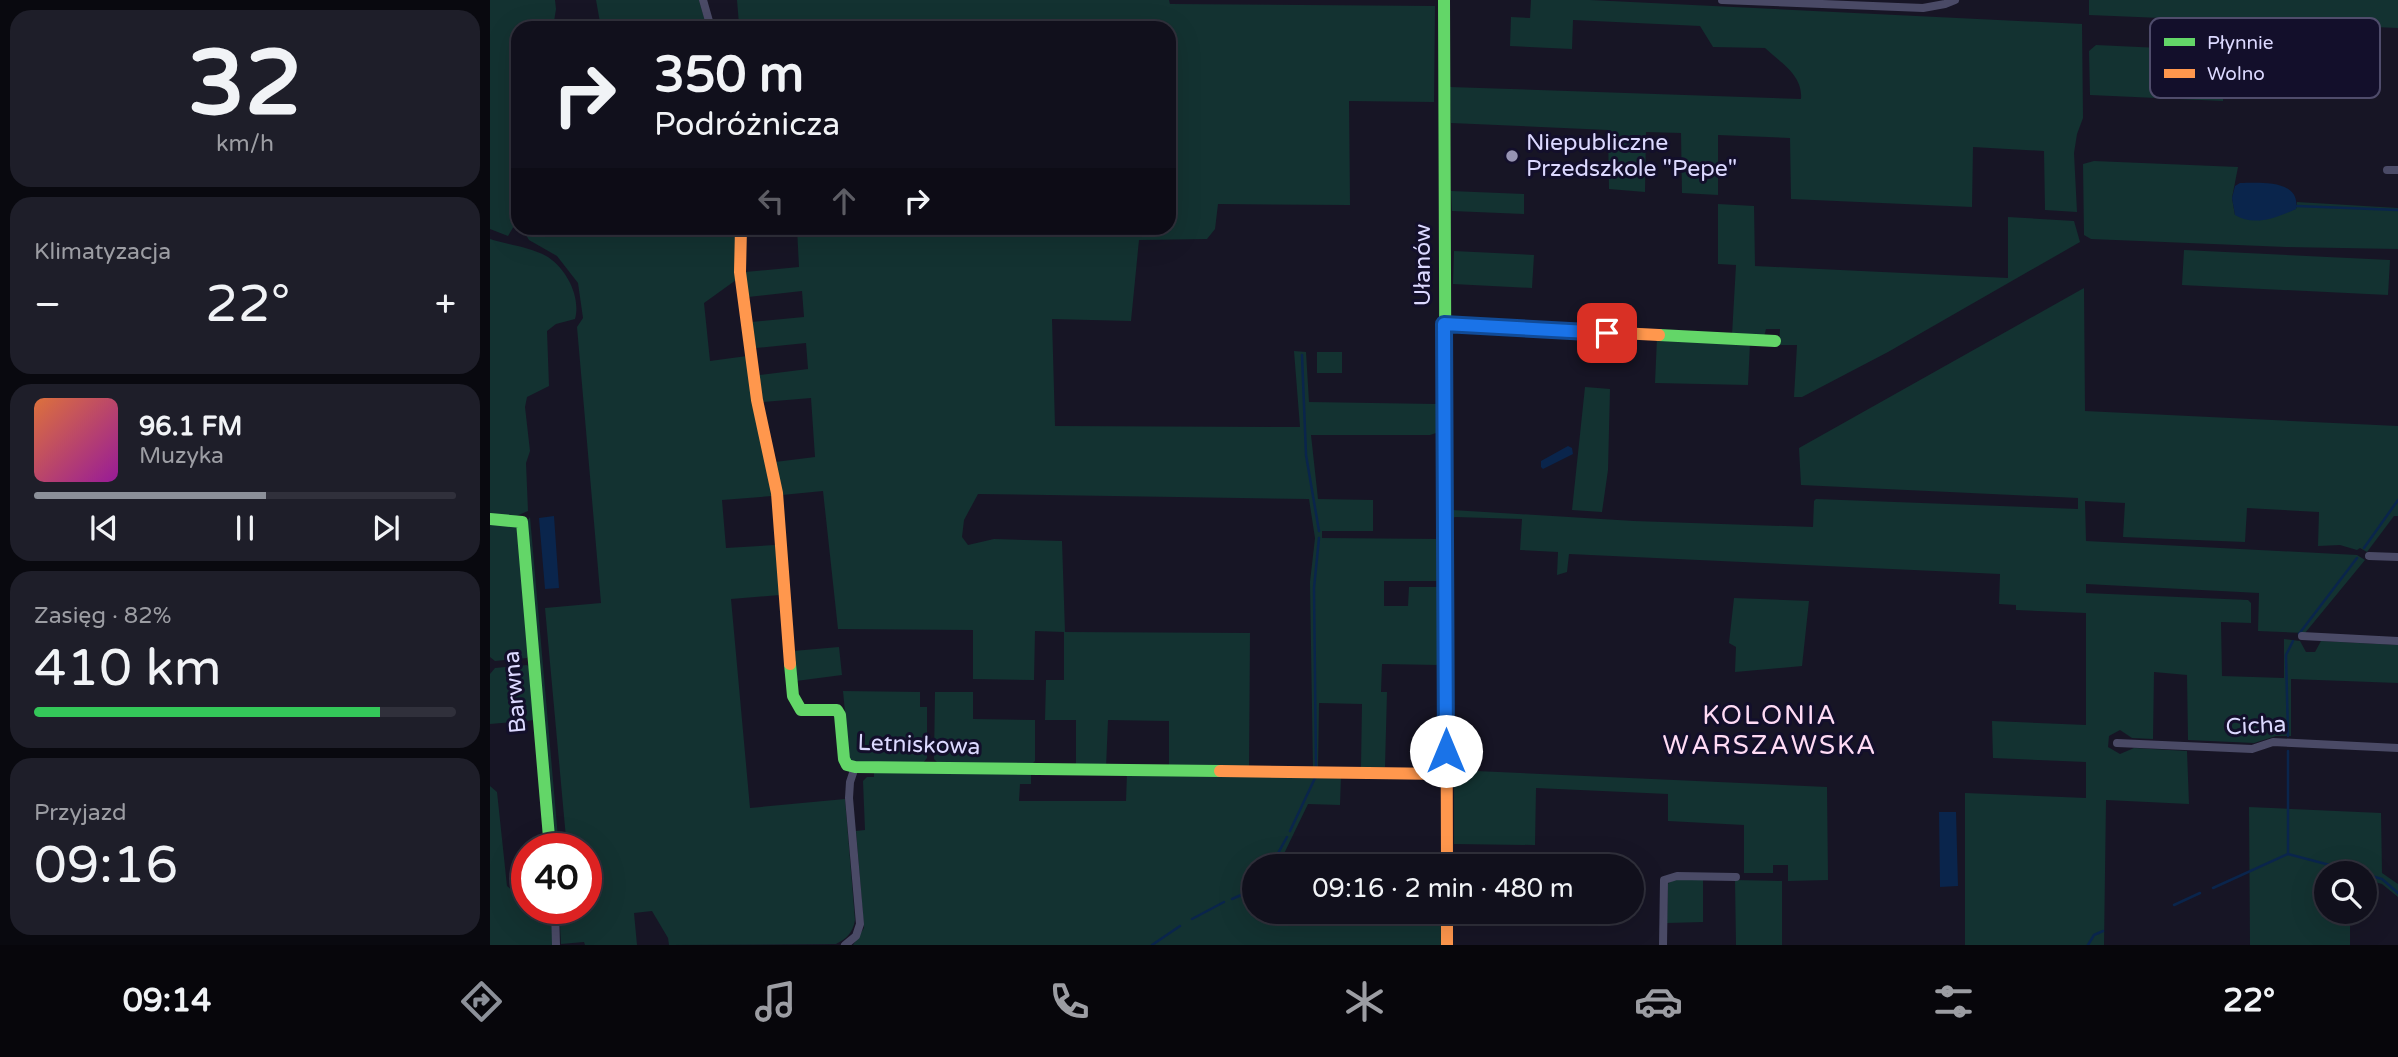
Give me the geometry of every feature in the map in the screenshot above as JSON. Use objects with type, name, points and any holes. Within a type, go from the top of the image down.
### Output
[{"type":"street","points":[[703,0],[709,21]]},
{"type":"street","name":"Ułanów","points":[[1444,0],[1447,854]]},
{"type":"street","points":[[1722,0],[1923,8],[1945,5],[1955,0]]},
{"type":"street","points":[[2387,170],[2398,170]]},
{"type":"street","name":"Letniskowa","points":[[741,235],[740,272],[756,387],[777,493],[793,696],[801,710],[837,710],[847,765],[1446,774]]},
{"type":"street","points":[[1444,324],[1775,341]]},
{"type":"street","name":"Barwna","points":[[490,519],[522,522],[549,833]]},
{"type":"street","points":[[2369,556],[2398,557]]},
{"type":"street","points":[[2302,636],[2398,641]]},
{"type":"street","name":"Cicha","points":[[2117,743],[2252,749],[2273,742],[2398,748]]},
{"type":"street","points":[[845,945],[856,936],[860,923],[849,798],[855,767]]},
{"type":"street","points":[[1663,945],[1664,880],[1677,876],[1736,877]]},
{"type":"street","points":[[555,924],[556,945]]},
{"type":"street","points":[[1447,924],[1447,945]]},
{"type":"green space","points":[[490,0],[555,0],[554,21],[511,21],[511,231],[508,236],[490,229]]},
{"type":"green space","points":[[596,0],[699,0],[705,21],[600,21]]},
{"type":"green space","points":[[737,0],[1169,0],[1170,4],[1435,6],[1434,102],[1349,101],[1350,205],[1218,204],[1215,229],[1207,239],[1139,240],[1131,321],[1052,319],[1055,426],[1300,427],[1294,351],[1306,352],[1309,402],[1436,404],[1436,433],[1430,435],[1311,435],[1318,499],[1373,500],[1373,531],[1322,531],[1322,538],[1440,539],[1440,581],[1384,581],[1384,606],[1408,606],[1409,587],[1440,587],[1439,665],[1382,664],[1381,692],[1387,692],[1385,767],[1361,767],[1362,704],[1319,703],[1318,770],[1313,770],[1310,582],[1315,538],[1309,499],[978,494],[964,520],[962,537],[968,545],[994,539],[1062,541],[1065,632],[1250,633],[1249,769],[1169,768],[1169,721],[1108,720],[1106,768],[1076,767],[1076,720],[1045,720],[1046,680],[1064,680],[1064,632],[1035,631],[1034,680],[973,679],[973,630],[838,629],[823,491],[782,495],[775,462],[815,457],[811,398],[763,402],[759,375],[808,369],[806,343],[756,348],[751,322],[804,317],[802,291],[748,297],[745,272],[799,267],[797,235],[1176,235],[1176,21],[739,21]]},
{"type":"green space","points":[[1531,0],[1590,0],[2082,24],[2083,118],[2074,153],[2077,212],[2045,210],[2044,151],[1973,147],[1972,207],[1791,199],[1790,138],[1718,135],[1718,195],[1682,193],[1681,133],[1646,132],[1645,192],[1609,189],[1608,130],[1451,123],[1450,87],[1801,99],[1798,83],[1790,70],[1765,48],[1713,47],[1700,26],[1573,20],[1572,49],[1510,46],[1511,17],[1530,18]]},
{"type":"green space","points":[[2089,0],[2398,0],[2398,28],[2380,27],[2380,18],[2160,18],[2089,15]]},
{"type":"green space","points":[[2096,45],[2150,48],[2150,98],[2090,95],[2089,51]]},
{"type":"green space","points":[[2156,98],[2223,98],[2223,101]]},
{"type":"green space","points":[[2094,161],[2238,167],[2232,198],[2235,215],[2296,209],[2297,202],[2398,208],[2398,249],[2091,239],[2084,235],[2083,164]]},
{"type":"green space","points":[[1451,191],[1524,194],[1524,214],[1452,211]]},
{"type":"green space","points":[[1718,204],[1754,206],[1755,266],[2008,278],[2008,217],[2074,221],[2080,242],[1888,352],[1802,397],[1794,397],[1797,345],[1779,345],[1780,329],[1766,329],[1764,337],[1732,335],[1736,265],[1718,264]]},
{"type":"green space","points":[[526,235],[736,235],[736,280],[704,303],[710,361],[747,356],[772,496],[722,500],[726,548],[775,545],[780,595],[731,599],[750,808],[845,799],[855,920],[853,929],[836,944],[669,945],[668,938],[652,911],[634,913],[637,945],[585,945],[584,942],[561,944],[560,924],[602,924],[602,833],[566,833],[545,608],[601,603],[577,327],[583,318],[578,283],[557,256],[529,240]]},
{"type":"green space","points":[[490,239],[527,248],[555,262],[571,285],[576,302],[575,319],[556,324],[547,331],[549,386],[527,397],[525,407],[530,451],[526,463],[528,511],[514,517],[490,514]]},
{"type":"green space","points":[[2184,250],[2390,260],[2388,295],[2182,285]]},
{"type":"green space","points":[[1454,251],[1534,255],[1532,288],[1453,284]]},
{"type":"green space","points":[[2084,288],[2085,411],[2398,426],[2398,516],[2394,516],[2367,552],[2360,548],[2357,550],[2340,545],[2318,546],[2319,512],[2247,508],[2245,542],[2123,537],[2125,503],[2085,501],[2086,541],[2357,555],[2365,560],[2305,633],[2258,631],[2259,593],[2086,584],[2086,593],[2248,600],[2251,603],[2251,623],[2221,622],[2222,676],[2284,678],[2284,639],[2300,641],[2306,652],[2315,652],[2321,641],[2398,645],[2398,683],[2291,679],[2291,736],[2276,736],[2254,743],[2188,740],[2187,675],[2154,672],[2153,739],[2132,738],[2120,730],[2109,736],[2108,747],[2120,754],[2134,748],[2187,751],[2189,804],[2106,800],[2104,945],[1965,945],[1965,793],[2086,798],[2086,762],[1993,758],[1992,721],[2086,725],[2086,613],[2016,610],[2016,605],[1999,604],[2000,574],[1569,554],[1567,572],[1557,575],[1558,552],[1520,550],[1522,519],[1453,518],[1452,510],[1634,521],[1813,527],[1816,499],[2078,509],[2078,498],[1801,485],[1799,448]]},
{"type":"green space","points":[[1657,338],[1750,343],[1748,385],[1655,383]]},
{"type":"green space","points":[[1317,352],[1342,352],[1342,373],[1317,373]]},
{"type":"green space","points":[[1585,387],[1610,389],[1608,470],[1602,512],[1572,510]]},
{"type":"green space","points":[[530,517],[558,833],[552,833],[525,525]]},
{"type":"green space","points":[[490,524],[519,527],[530,653],[527,658],[495,661],[490,657]]},
{"type":"green space","points":[[1734,598],[1809,601],[1802,666],[1735,672],[1736,647],[1729,643]]},
{"type":"green space","points":[[839,647],[842,675],[796,681],[793,651]]},
{"type":"green space","points":[[527,665],[531,669],[536,720],[490,724],[490,674],[495,668]]},
{"type":"green space","points":[[843,691],[920,692],[920,707],[927,707],[927,758],[923,763],[850,765]]},
{"type":"green space","points":[[935,692],[973,692],[973,719],[1035,720],[1035,761],[1030,766],[938,763],[934,759]]},
{"type":"green space","points":[[874,770],[1031,772],[1031,784],[1020,784],[1019,801],[1126,801],[1127,773],[1341,776],[1340,805],[1308,804],[1284,854],[1242,854],[1242,924],[1441,925],[1441,945],[853,945],[864,928],[856,831],[865,830],[863,781],[867,777],[874,777]]},
{"type":"green space","points":[[1454,770],[1827,787],[1828,880],[1788,881],[1788,865],[1773,865],[1773,873],[1744,873],[1744,825],[1668,821],[1668,794],[1536,788],[1535,845],[1454,844]]},
{"type":"green space","points":[[490,786],[497,792],[507,886],[511,889],[511,924],[554,924],[554,928],[552,945],[490,945]]},
{"type":"green space","points":[[2249,807],[2381,813],[2382,873],[2398,884],[2398,897],[2377,883],[2377,861],[2314,861],[2314,924],[2350,924],[2350,945],[2250,945]]},
{"type":"green space","points":[[1454,852],[1561,854],[1454,854]]},
{"type":"green space","points":[[1671,880],[1703,880],[1703,922],[1667,923],[1668,884]]},
{"type":"green space","points":[[1735,880],[1782,881],[1782,945],[1736,945]]},
{"type":"water","points":[[2240,183],[2267,183],[2285,188],[2292,192],[2296,199],[2296,209],[2266,220],[2242,219],[2235,215],[2232,198],[2235,186]]},
{"type":"water","points":[[1568,446],[1572,448],[1573,454],[1543,469],[1541,467],[1541,461]]},
{"type":"water","points":[[554,516],[559,588],[545,589],[539,518]]},
{"type":"water","points":[[1939,812],[1956,812],[1958,886],[1940,887]]},
{"type":"waterway","points":[[2297,206],[2398,210]]},
{"type":"waterway","points":[[1302,355],[1306,455],[1319,531]]},
{"type":"waterway","points":[[2364,548],[2398,500]]},
{"type":"waterway","points":[[1316,769],[1314,588],[1319,538]]},
{"type":"waterway","points":[[2299,634],[2357,558]]},
{"type":"waterway","points":[[2288,736],[2286,655],[2293,641]]},
{"type":"waterway","points":[[2288,751],[2288,854]]},
{"type":"waterway","points":[[1290,831],[1316,776]]},
{"type":"waterway","points":[[1278,854],[1287,837]]},
{"type":"waterway","points":[[2213,888],[2288,854],[2315,861]]},
{"type":"waterway","points":[[2377,878],[2398,893]]},
{"type":"waterway","points":[[2174,905],[2200,893]]},
{"type":"waterway","points":[[1232,899],[1242,895]]},
{"type":"waterway","points":[[1192,919],[1224,902]]},
{"type":"waterway","points":[[1152,945],[1180,926]]},
{"type":"waterway","points":[[2088,945],[2094,935],[2103,931]]},
{"type":"traffic: fast","points":[[1444,0],[1446,543]]},
{"type":"traffic: fast","points":[[1659,335],[1775,341]]},
{"type":"traffic: fast","points":[[490,519],[522,522],[549,833]]},
{"type":"traffic: fast","points":[[790,664],[793,696],[801,710],[837,710],[840,715],[844,759],[847,765],[855,767],[1220,771]]},
{"type":"traffic: slow","points":[[741,235],[740,272],[757,400],[777,493],[790,664]]},
{"type":"traffic: slow","points":[[1444,324],[1659,335]]},
{"type":"traffic: slow","points":[[1446,543],[1447,854]]},
{"type":"traffic: slow","points":[[1220,771],[1446,774]]},
{"type":"traffic: slow","points":[[1447,924],[1447,945]]},
{"type":"place","name":"Niepubliczne Przedszkole \"Pepe\"","points":[[1512,156]]},
{"type":"district","name":"KOLONIA WARSZAWSKA","points":[[1770,730]]},
{"type":"route","points":[[1446,751],[1444,324],[1607,333]]}]
